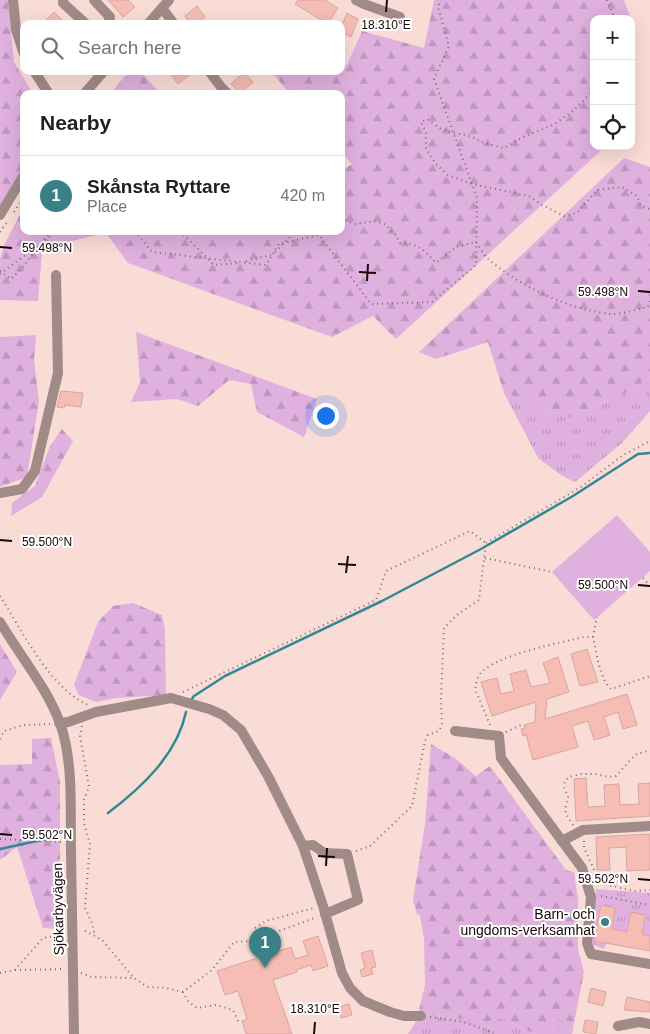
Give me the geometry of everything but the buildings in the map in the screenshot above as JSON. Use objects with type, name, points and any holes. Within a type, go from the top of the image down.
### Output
[{"type":"street","points":[[13,0],[16,30],[20,42]]},
{"type":"street","points":[[63,0],[63,3],[82,20]]},
{"type":"street","points":[[94,0],[110,17],[109,20]]},
{"type":"street","points":[[356,0],[400,16]]},
{"type":"street","points":[[152,20],[166,4],[172,20]]},
{"type":"street","points":[[37,75],[46,90]]},
{"type":"street","points":[[87,90],[101,75]]},
{"type":"street","points":[[212,75],[224,90]]},
{"type":"street","points":[[0,215],[20,182]]},
{"type":"street","points":[[0,493],[22,489],[35,472],[58,373],[56,275]]},
{"type":"street","name":"Sjökarbyvägen","points":[[0,622],[32,669],[49,700],[67,747],[71,836],[74,1034]]},
{"type":"street","points":[[59,723],[96,712],[171,698],[223,715],[241,730],[268,776],[303,846],[342,973],[350,988],[363,1001],[404,1016],[421,1016]]},
{"type":"street","points":[[455,731],[498,737],[501,758],[582,868],[590,894],[586,943],[591,954],[650,964]]},
{"type":"street","points":[[562,841],[583,830],[650,826]]},
{"type":"street","points":[[303,846],[313,845],[324,853],[347,854],[358,900],[324,910]]},
{"type":"street","points":[[618,1026],[639,1022],[650,1024]]},
{"type":"path","points":[[137,235],[152,252],[266,265],[279,244],[319,235],[370,304],[432,302],[476,266],[477,198],[434,79],[449,46],[438,7],[441,0]]},
{"type":"path","points":[[607,0],[613,15]]},
{"type":"path","points":[[590,94],[574,110],[555,124],[504,148],[484,143],[470,136],[441,129],[426,119],[421,122],[426,132],[426,149],[436,164],[448,176],[472,184],[529,196],[564,216],[577,213],[597,190],[622,187],[637,196],[641,206],[650,209]]},
{"type":"path","points":[[345,220],[354,224],[376,221],[386,225],[396,235],[400,243],[412,243],[424,250],[436,263],[456,248],[476,242]]},
{"type":"path","points":[[47,235],[42,242],[23,267],[11,279],[1,272],[42,242],[52,235]]},
{"type":"path","points":[[184,235],[214,265],[244,262],[272,255]]},
{"type":"path","points":[[285,242],[292,235]]},
{"type":"path","points":[[476,242],[486,257],[505,271],[527,285],[566,304],[615,314],[648,307],[650,301]]},
{"type":"path","points":[[486,544],[581,487],[623,455],[650,441]]},
{"type":"path","points":[[171,698],[376,600],[386,571],[470,531],[486,544]]},
{"type":"path","points":[[347,854],[370,846],[412,806],[425,741],[428,735],[439,731],[442,724],[440,698],[444,628],[458,614],[479,600],[486,544]]},
{"type":"path","points":[[484,558],[552,572]]},
{"type":"path","points":[[643,578],[650,586]]},
{"type":"path","points":[[0,596],[51,676],[76,700],[93,708],[96,712]]},
{"type":"path","points":[[597,618],[593,637],[597,658],[607,685],[612,689],[650,676]]},
{"type":"path","points":[[521,725],[498,737],[488,723],[475,689],[480,674],[488,667],[510,657],[584,637],[593,637]]},
{"type":"path","points":[[82,717],[80,736],[89,787],[84,800],[84,824],[90,844],[85,908],[92,923],[95,936]]},
{"type":"path","points":[[0,739],[4,731],[24,725],[59,723]]},
{"type":"path","points":[[0,839],[60,843],[71,836]]},
{"type":"path","points":[[590,894],[650,905]]},
{"type":"path","points":[[255,928],[266,921],[324,910]]},
{"type":"path","points":[[183,992],[212,970],[234,942],[253,941],[324,910]]},
{"type":"path","points":[[85,931],[103,942],[134,978],[148,987],[166,988],[183,992],[188,1001],[197,1008],[216,1005],[233,1010],[238,1021]]},
{"type":"path","points":[[15,970],[43,938],[66,935]]},
{"type":"path","points":[[0,973],[15,970],[73,968],[92,977],[134,978]]},
{"type":"path","points":[[421,1016],[464,1022],[497,1034]]},
{"type":"green space","points":[[0,0],[8,0],[14,62],[31,90],[20,90],[20,176],[0,209]]},
{"type":"green space","points":[[434,0],[624,0],[630,15],[590,15],[590,150],[602,150],[396,339],[373,316],[332,337],[128,263],[107,235],[345,235],[345,168],[352,164],[345,156],[345,90],[287,90],[274,75],[345,75],[345,64],[347,65],[362,31],[424,48]]},
{"type":"green space","points":[[126,75],[144,75],[157,90],[113,90]]},
{"type":"green space","points":[[624,158],[650,167],[650,377],[632,390],[568,418],[504,393],[488,342],[436,359],[419,352]]},
{"type":"green space","points":[[20,215],[20,235],[97,235],[63,243],[43,242],[38,301],[0,300],[0,259],[4,245]]},
{"type":"green space","points":[[136,332],[317,399],[304,437],[257,412],[251,384],[229,380],[198,406],[177,399],[131,402],[140,382]]},
{"type":"green space","points":[[36,335],[34,360],[39,401],[27,477],[0,487],[0,337]]},
{"type":"green space","points":[[650,377],[650,411],[622,443],[575,482],[561,475],[538,458],[504,393],[568,418],[632,390]]},
{"type":"green space","points":[[62,429],[73,441],[42,497],[11,516],[12,503],[35,486],[50,446]]},
{"type":"green space","points":[[617,515],[650,552],[650,571],[594,620],[552,572]]},
{"type":"green space","points":[[133,603],[162,615],[165,630],[166,695],[115,698],[96,702],[79,695],[74,685],[98,622],[113,606]]},
{"type":"green space","points":[[0,644],[17,672],[0,700]]},
{"type":"green space","points":[[51,738],[60,782],[60,929],[43,928],[17,847],[0,860],[0,765],[32,764],[32,739]]},
{"type":"green space","points":[[431,744],[455,758],[476,776],[490,766],[566,870],[574,872],[578,899],[578,950],[584,972],[574,1023],[554,1018],[552,1034],[535,1034],[502,1018],[487,1022],[418,1014],[425,985],[424,939],[420,915],[417,914],[413,900],[425,824]]},
{"type":"green space","points":[[596,889],[650,893],[650,936],[642,934],[645,915],[631,912],[627,932],[612,929],[615,908],[601,905],[594,941],[607,943],[604,949],[594,945],[589,939]]},
{"type":"green space","points":[[418,1014],[487,1022],[502,1018],[535,1034],[408,1034]]},
{"type":"green space","points":[[554,1018],[574,1023],[572,1034],[552,1034]]},
{"type":"waterway","points":[[191,700],[194,696],[225,676],[382,601],[481,549],[573,496],[638,454],[650,453]]},
{"type":"waterway","points":[[108,813],[133,793],[156,769],[175,742],[186,712]]},
{"type":"waterway","points":[[0,849],[46,839]]},
{"type":"place","name":"Barn- och ungdoms-verksamhat","points":[[605,922]]},
{"type":"place","name":"Skånsta Ryttare","points":[[265,968]]}]
